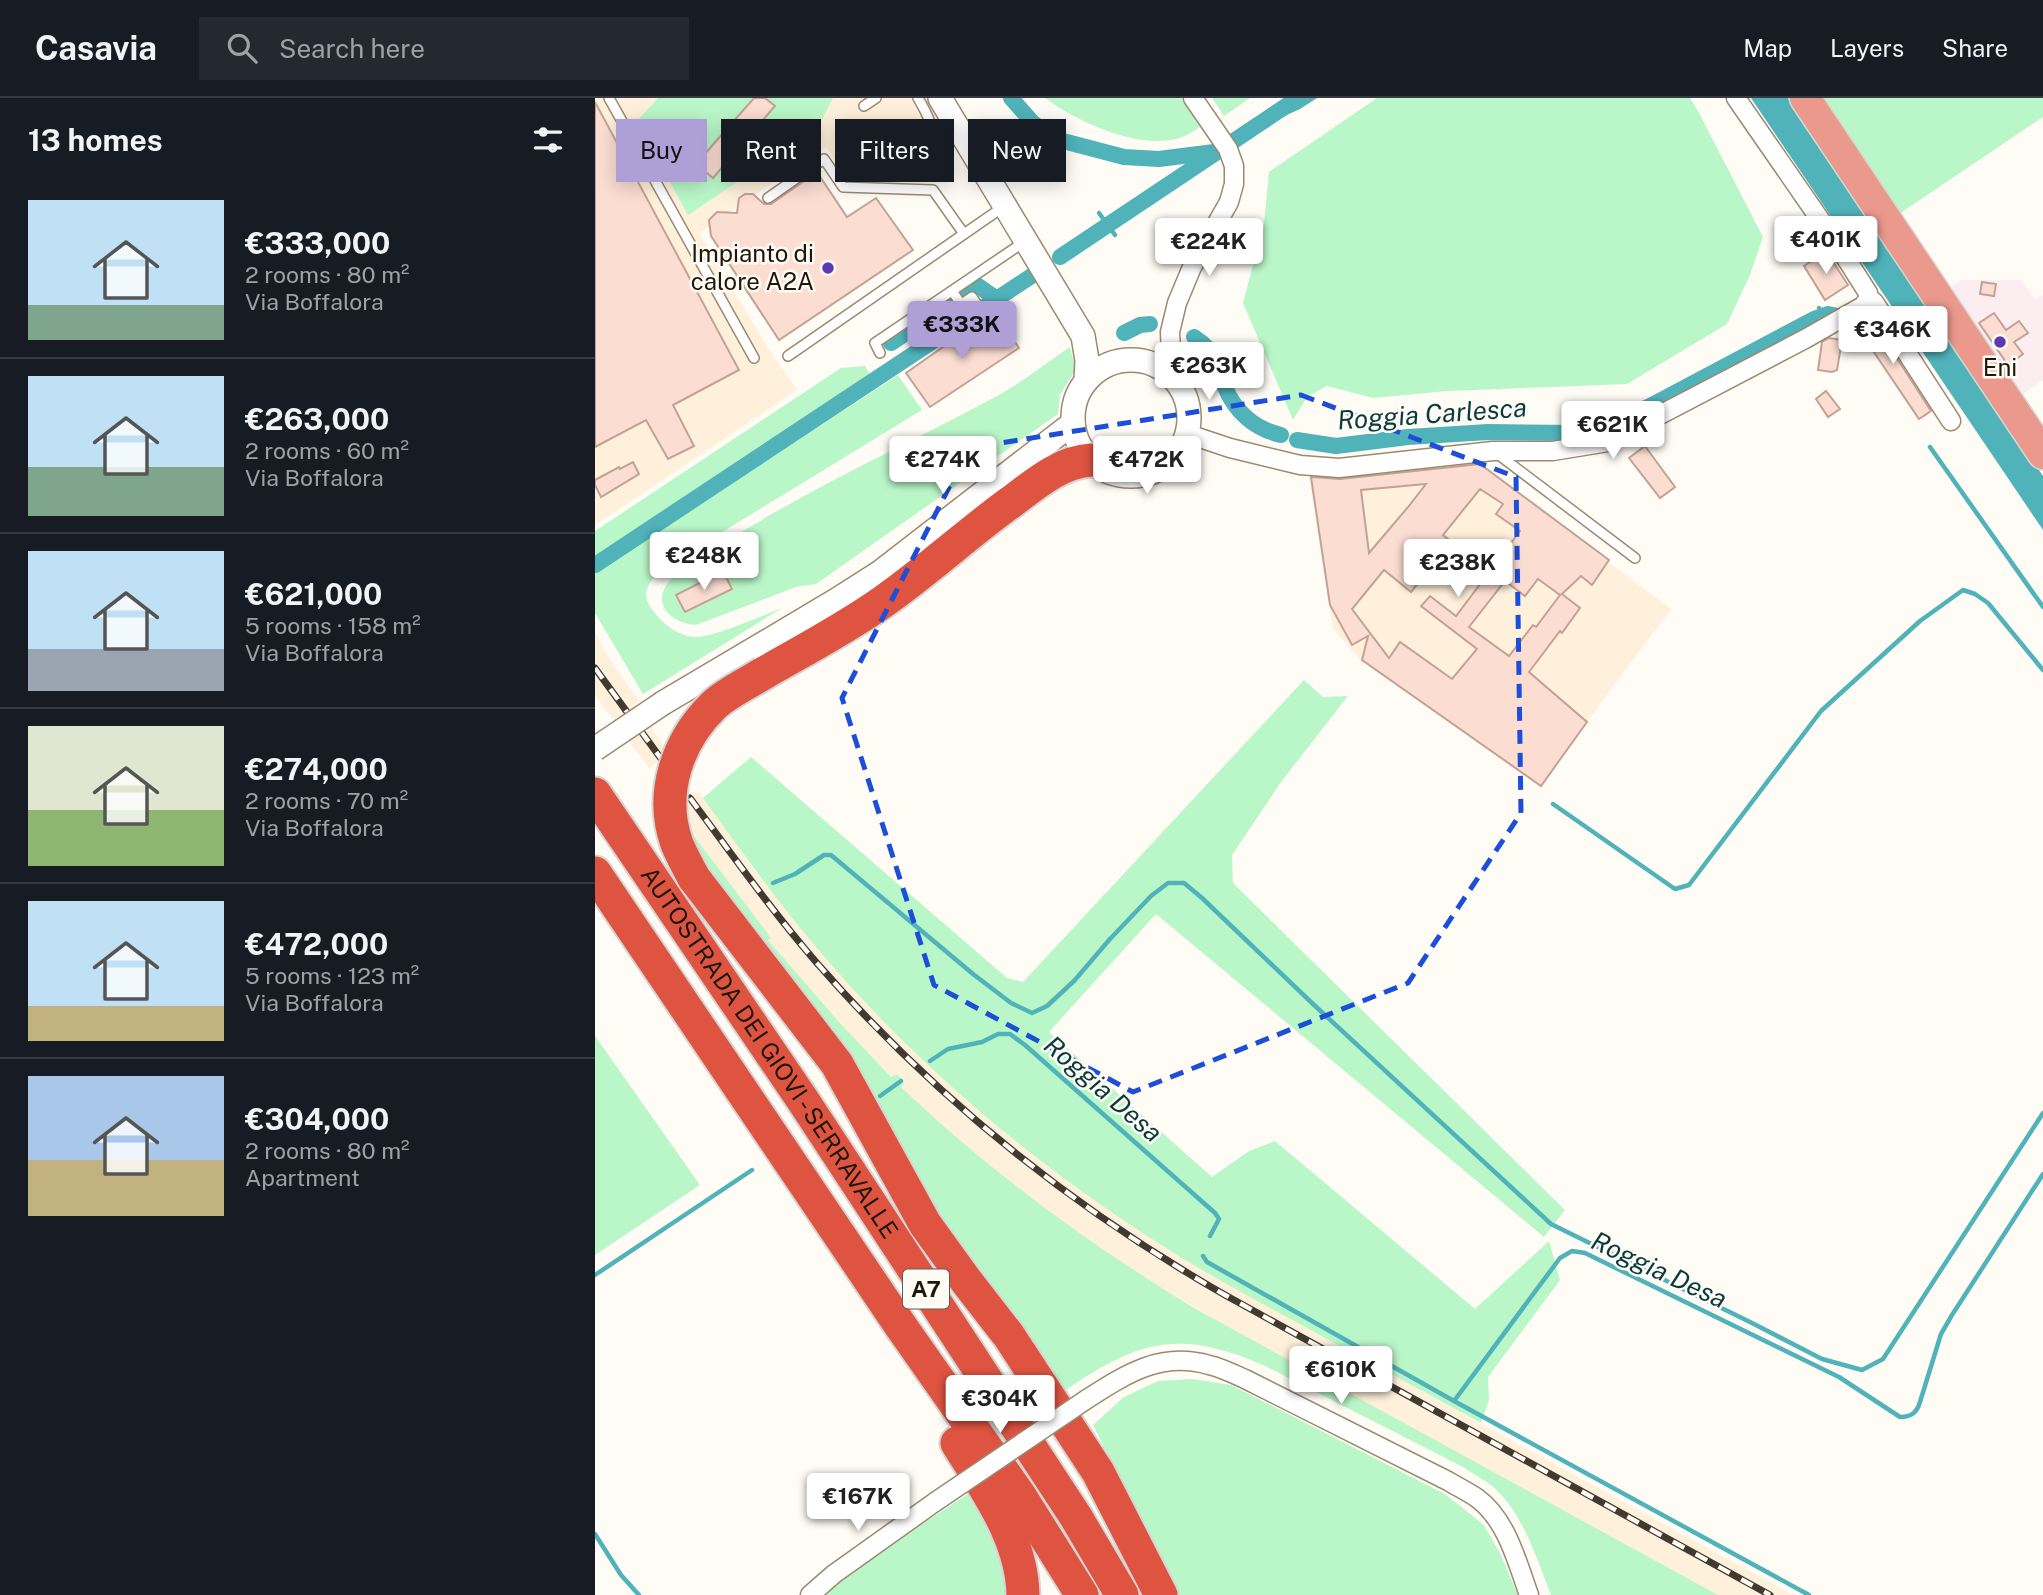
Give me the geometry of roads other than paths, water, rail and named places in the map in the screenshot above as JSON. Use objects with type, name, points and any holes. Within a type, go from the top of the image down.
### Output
[{"type":"highway","points":[[1091,460],[1068,464],[1032,486],[884,601],[716,703],[694,727],[677,760],[669,810],[677,843],[694,878],[837,1064],[925,1224],[1009,1336],[1098,1472],[1161,1595]]},
{"type":"highway","name":"AUTOSTRADA DEI GIOVI - SERRAVALLE","points":[[595,794],[804,1102],[1076,1517],[1122,1595]]},
{"type":"highway","name":"AUTOSTRADA DEI GIOVI - SERRAVALLE","points":[[595,873],[900,1325],[1020,1496],[1082,1595]]},
{"type":"highway","points":[[595,890],[624,916]]},
{"type":"highway","points":[[804,1102],[967,1282]]},
{"type":"highway","points":[[900,1325],[928,1396],[999,1510],[1014,1548],[1023,1595]]},
{"type":"main road","points":[[1805,98],[2043,454]]},
{"type":"street","points":[[940,98],[1083,336],[1087,360],[1086,381]]},
{"type":"street","points":[[1172,376],[1170,332],[1177,303],[1192,267],[1229,202],[1234,184],[1232,159],[1223,140],[1193,98]]},
{"type":"street","points":[[1185,440],[1197,437],[1241,452],[1300,465],[1339,468],[1493,452],[1553,451],[1608,442],[1805,340],[1863,306],[1868,293],[1736,98]]},
{"type":"street","points":[[1868,298],[1874,302],[1951,421]]},
{"type":"street","points":[[1083,336],[1123,360]]},
{"type":"street","points":[[1123,360],[1150,363],[1172,376],[1184,394],[1189,422],[1185,440],[1170,461],[1145,474],[1130,476],[1102,469],[1091,460],[1078,443],[1073,423],[1075,401],[1086,381],[1101,367],[1123,360]]},
{"type":"street","points":[[595,749],[663,703],[879,573],[1073,423]]},
{"type":"street","points":[[810,1595],[824,1581],[935,1502],[1087,1399],[1135,1370],[1170,1362],[1198,1362],[1245,1379],[1479,1499],[1503,1529],[1529,1595]]},
{"type":"lane","points":[[609,98],[754,358]]},
{"type":"lane","points":[[864,106],[876,98]]},
{"type":"lane","points":[[918,98],[930,119]]},
{"type":"lane","points":[[768,198],[824,159],[843,187],[933,190],[964,234]]},
{"type":"lane","points":[[788,356],[1004,206]]},
{"type":"lane","points":[[880,353],[875,344],[1025,241]]},
{"type":"lane","points":[[953,291],[975,324]]},
{"type":"lane","points":[[961,304],[972,297],[986,318]]},
{"type":"lane","points":[[1493,452],[1636,558]]},
{"type":"water","points":[[1284,98],[1317,98],[1300,109],[1247,133]]},
{"type":"water","points":[[1751,98],[1788,98],[2043,476],[2043,530]]},
{"type":"waterway","points":[[1011,98],[1033,123],[1063,141],[1124,157],[1159,159],[1214,152]]},
{"type":"waterway","points":[[1060,257],[1298,98]]},
{"type":"waterway","points":[[1099,213],[1115,235]]},
{"type":"waterway","points":[[595,565],[1036,273]]},
{"type":"waterway","points":[[891,343],[977,285],[997,299]]},
{"type":"waterway","points":[[1819,308],[1823,315]]},
{"type":"waterway","name":"Roggia Carlesca","points":[[1297,440],[1336,446],[1408,437],[1488,432],[1576,433],[1602,429],[1814,319],[1828,314],[1838,316]]},
{"type":"waterway","name":"Roggia Carlesca","points":[[1124,333],[1140,325],[1150,324]]},
{"type":"waterway","name":"Roggia Carlesca","points":[[1194,337],[1215,357],[1229,396],[1240,412],[1254,424],[1281,435]]},
{"type":"waterway","name":"Roggia Carlesca","points":[[1930,447],[2043,607]]},
{"type":"waterway","points":[[1553,804],[1675,889],[1689,885],[1821,711],[1920,621],[1963,590],[1988,603],[2043,670]]},
{"type":"waterway","points":[[773,883],[795,874],[824,855],[831,855],[973,974],[1011,1003],[1032,1013],[1047,1006],[1074,981],[1151,896],[1168,883],[1184,883],[1551,1224],[1822,1359],[1862,1370],[1883,1359],[2043,1113]]},
{"type":"waterway","name":"Roggia Desa","points":[[930,1061],[948,1049],[982,1042],[998,1034],[1010,1034],[1215,1213],[1219,1219],[1210,1236]]},
{"type":"waterway","name":"Roggia Desa","points":[[880,1096],[901,1081]]},
{"type":"waterway","name":"Roggia Desa","points":[[595,1275],[752,1170]]},
{"type":"waterway","name":"Roggia Desa","points":[[1454,1401],[1560,1258],[1572,1251],[1585,1253],[1839,1377],[1900,1417],[1911,1415],[1919,1406],[1941,1334],[2043,1174]]},
{"type":"waterway","points":[[1203,1256],[1207,1262],[1454,1401],[1809,1595]]},
{"type":"waterway","name":"Roggia Desa","points":[[595,1534],[621,1575],[639,1595]]},
{"type":"railway","points":[[595,668],[662,760]]},
{"type":"railway","points":[[690,798],[783,922],[861,1011],[956,1103],[1059,1186],[1113,1225],[1225,1295],[1770,1595]]},
{"type":"place","name":"Impianto di calore A2A","points":[[828,268]]},
{"type":"place","name":"Eni","points":[[2000,342]]}]
